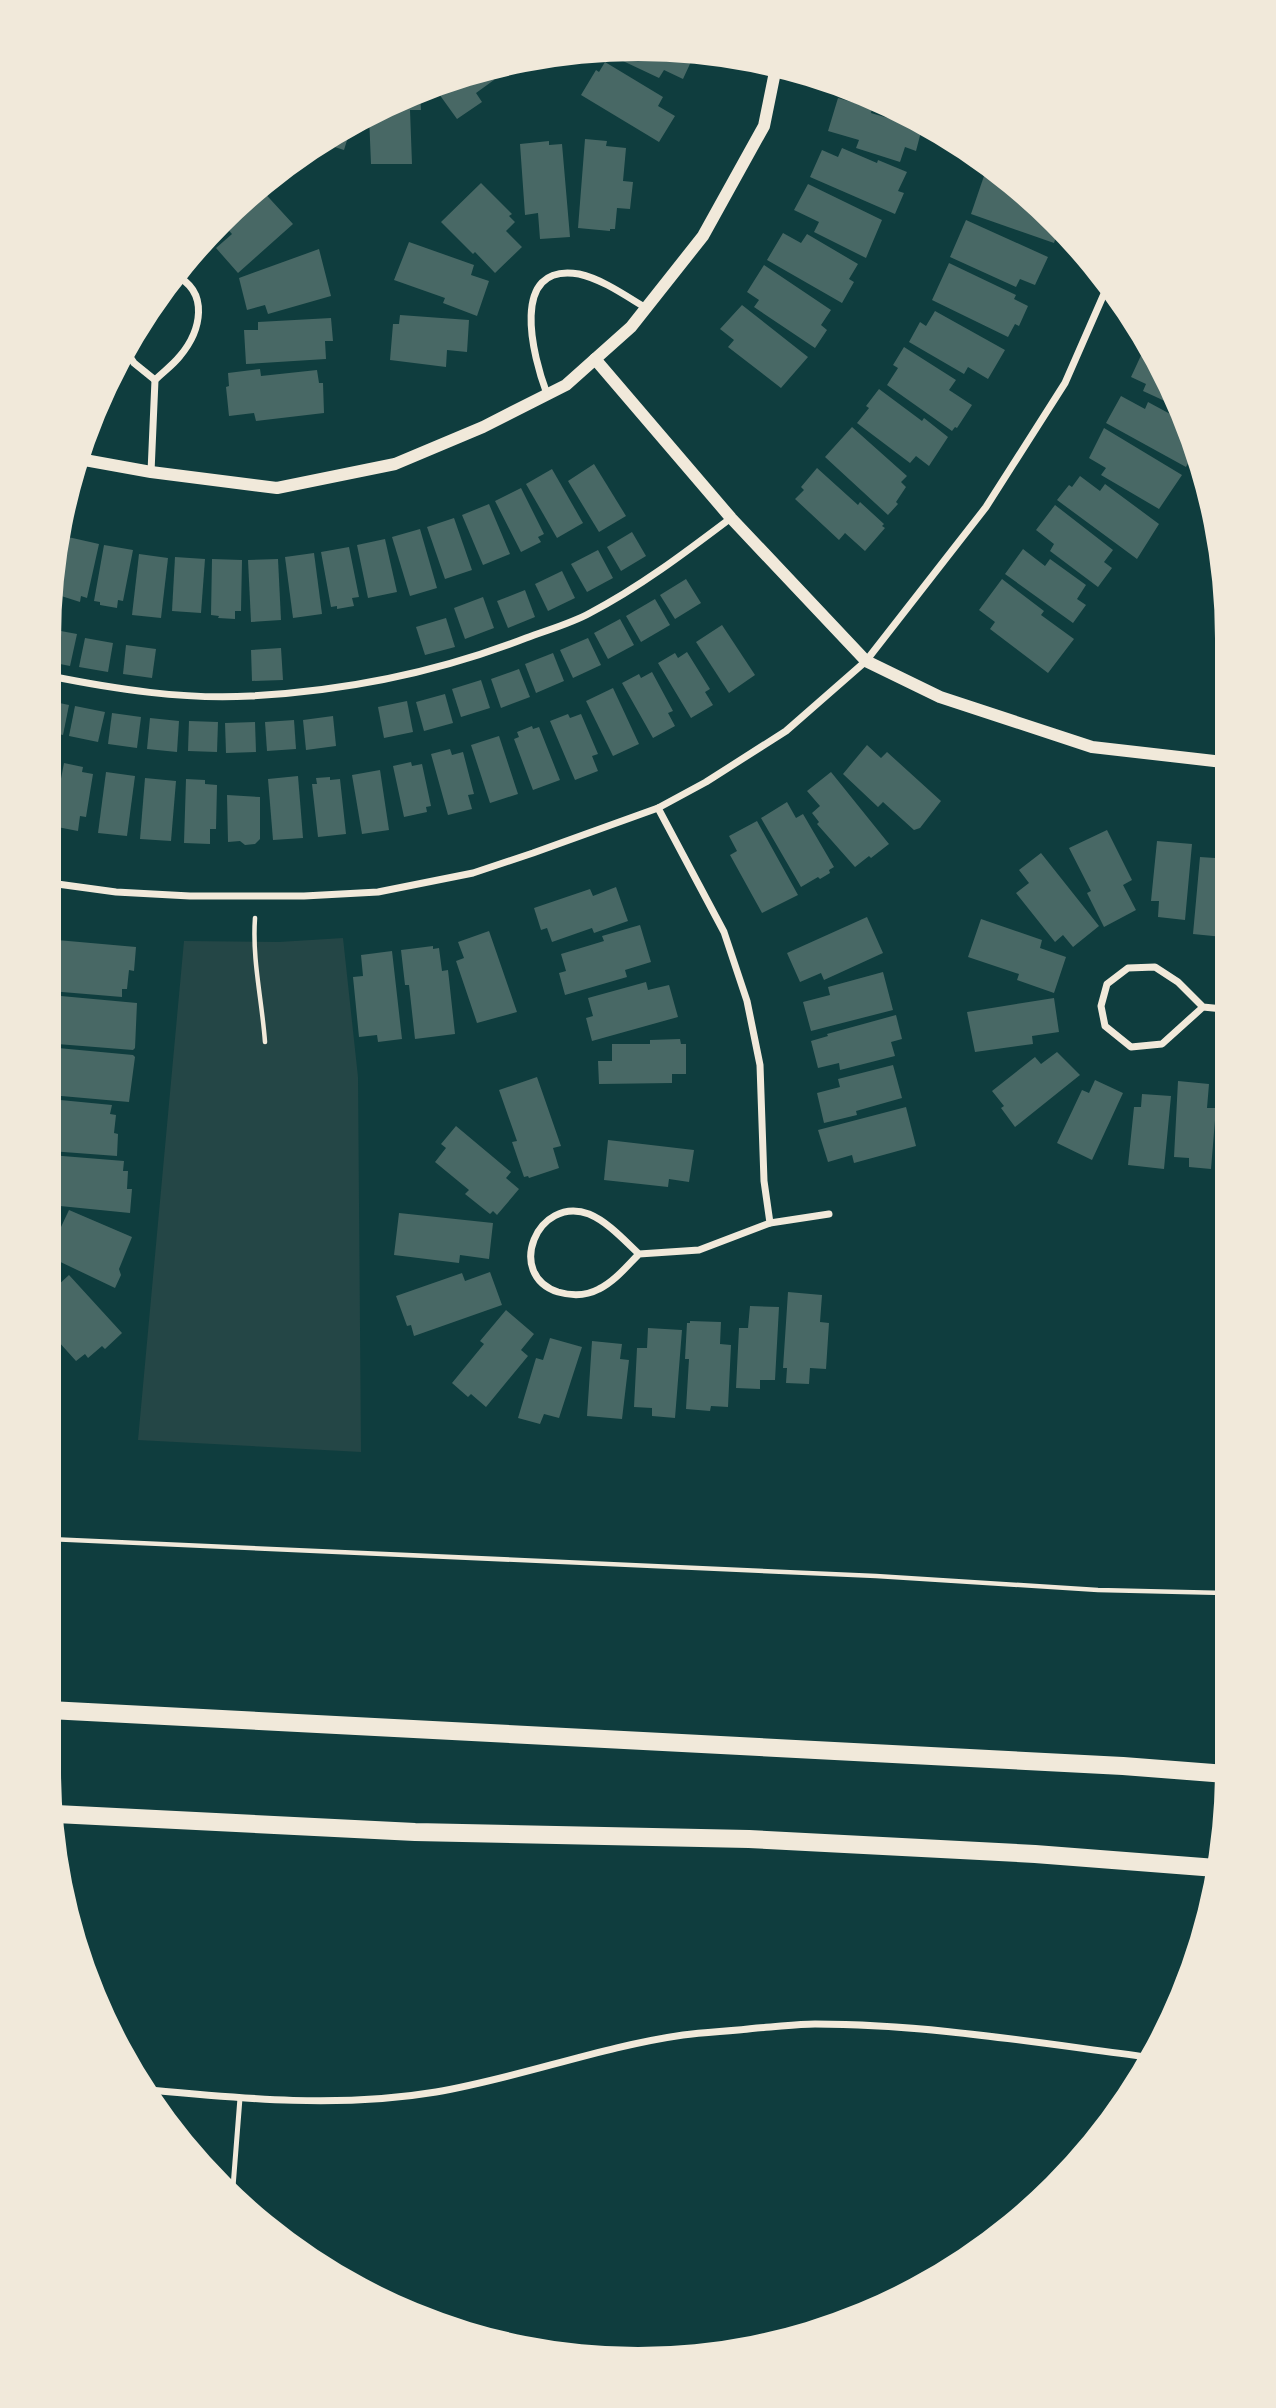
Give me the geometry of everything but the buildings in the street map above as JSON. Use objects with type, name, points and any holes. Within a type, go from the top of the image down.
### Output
[{"type":"main road","points":[[61,1711],[1215,1773]]},
{"type":"main road","points":[[63,1814],[415,1832],[749,1839],[1035,1854],[1206,1867]]},
{"type":"street","points":[[90,461],[151,472],[277,488],[394,464],[483,427],[566,385],[631,327],[703,236],[764,126],[774,78]]},
{"type":"street","points":[[547,394],[538,368],[530,322],[534,296],[550,276],[562,273],[581,275],[646,308]]},
{"type":"street","points":[[151,472],[155,380],[181,355],[197,326],[200,310],[196,294],[185,281]]},
{"type":"street","points":[[61,884],[116,892],[190,896],[303,896],[378,892],[473,873],[658,808],[706,782],[786,731],[866,661],[986,507],[1065,383],[1103,297]]},
{"type":"street","points":[[595,359],[731,518],[866,661],[940,697],[1092,747],[1215,761]]},
{"type":"street","points":[[133,361],[155,380]]},
{"type":"street","points":[[61,678],[172,694],[250,696],[367,683],[482,655],[589,614],[662,570],[731,518]]},
{"type":"street","points":[[658,808],[724,932],[747,1000],[760,1065],[764,1181],[770,1223]]},
{"type":"street","points":[[1203,1007],[1162,1044],[1131,1047],[1105,1027],[1101,1006],[1107,984],[1128,968],[1155,967],[1178,982],[1203,1007],[1215,1008]]},
{"type":"street","points":[[639,1254],[605,1224],[589,1214],[569,1210],[552,1216],[539,1229],[531,1246],[531,1262],[536,1278],[548,1289],[580,1296],[599,1289],[615,1278],[639,1254],[699,1250],[770,1223],[829,1214]]},
{"type":"street","points":[[159,2092],[311,2101],[377,2100],[486,2082],[614,2047],[684,2035],[813,2024],[940,2031],[1138,2056]]},
{"type":"lane","points":[[233,2181],[240,2098]]},
{"type":"path","points":[[256,918],[254,962],[263,1012],[265,1042]]},
{"type":"path","points":[[61,1539],[876,1576],[1098,1590],[1215,1593]]},
{"type":"shaded area","points":[[343,938],[358,1077],[361,1452],[138,1440],[184,941],[279,942]]}]
